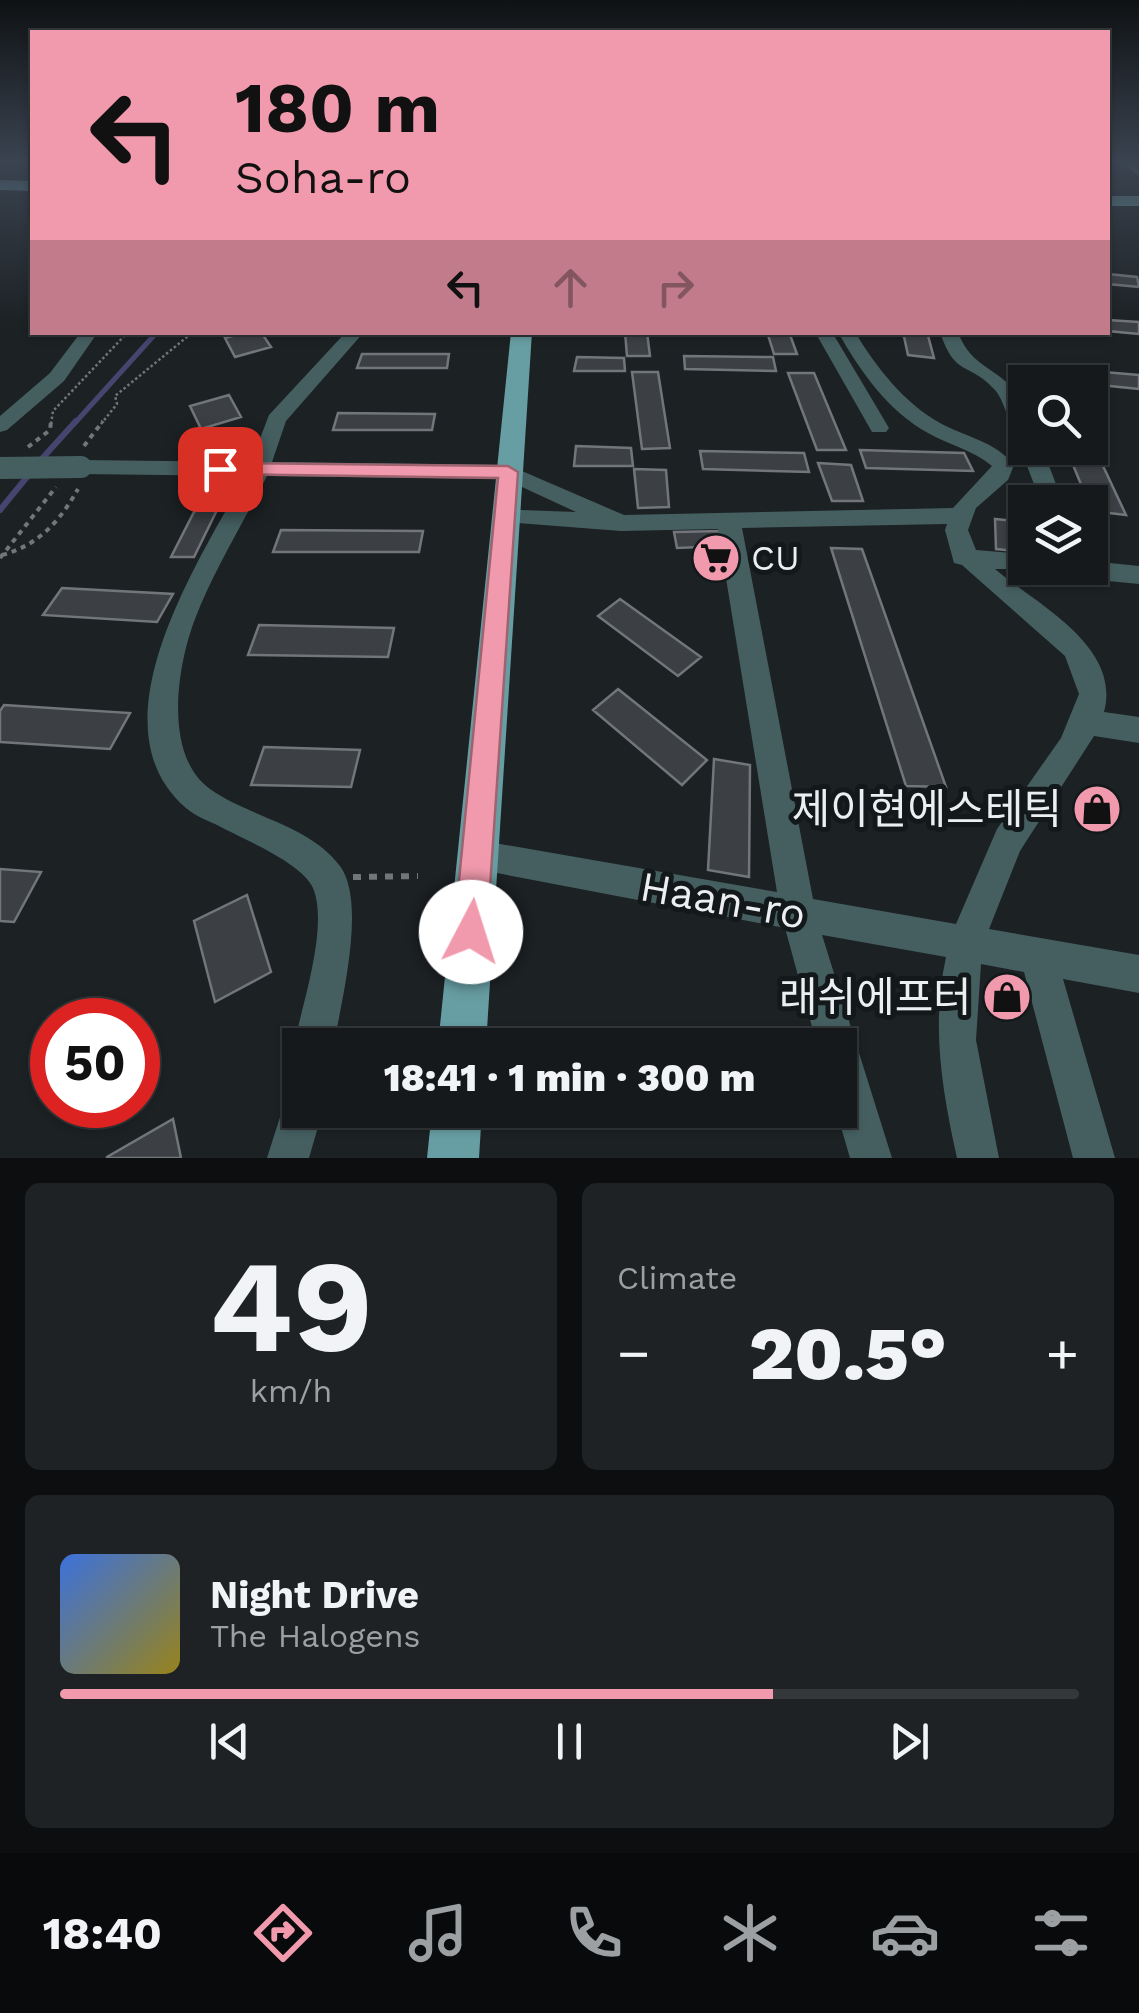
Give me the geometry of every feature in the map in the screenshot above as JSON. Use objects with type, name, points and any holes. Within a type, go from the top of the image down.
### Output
[{"type":"main road","points":[[463,1028],[522,335]]},
{"type":"main road","points":[[453,1158],[456,1128]]},
{"type":"street","points":[[0,426],[56,376],[81,350],[88,335]]},
{"type":"street","points":[[317,1028],[336,924],[328,878],[301,853],[197,798],[171,766],[165,746],[164,694],[181,620],[259,470],[276,418],[353,335]]},
{"type":"street","points":[[825,335],[879,428]]},
{"type":"street","points":[[848,335],[904,411],[939,432],[979,446],[1003,465],[1000,475],[973,492],[956,516],[963,557],[1056,628],[1086,662],[1094,696],[1084,722],[1016,828],[986,894],[970,944],[957,1000],[964,1098],[978,1158]]},
{"type":"street","points":[[951,335],[957,356],[1008,390]]},
{"type":"street","points":[[0,468],[88,461],[259,470],[508,472],[621,523]]},
{"type":"street","points":[[505,514],[621,523],[956,516]]},
{"type":"street","points":[[729,523],[798,913],[832,1028]]},
{"type":"street","points":[[963,557],[1008,561]]},
{"type":"street","points":[[1108,572],[1139,575]]},
{"type":"street","points":[[1084,722],[1139,730]]},
{"type":"street","name":"Haan-ro","points":[[477,856],[1139,974]]},
{"type":"street","points":[[1038,956],[1094,1158]]},
{"type":"street","points":[[857,1111],[871,1158]]},
{"type":"street","points":[[288,1158],[297,1128]]},
{"type":"path","points":[[20,455],[50,430],[54,411],[125,335]]},
{"type":"path","points":[[1,556],[39,540],[70,507],[117,404],[114,396],[189,335]]},
{"type":"path","points":[[1,556],[60,482]]},
{"type":"path","points":[[328,878],[418,876]]},
{"type":"building","points":[[1110,274],[1137,277],[1139,287],[1110,284]]},
{"type":"building","points":[[1110,320],[1139,322],[1139,334],[1110,331]]},
{"type":"building","points":[[263,335],[271,347],[235,357],[225,338]]},
{"type":"building","points":[[625,335],[647,335],[650,356],[627,356]]},
{"type":"building","points":[[768,335],[790,335],[797,354],[774,354]]},
{"type":"building","points":[[904,335],[928,335],[934,358],[908,355]]},
{"type":"building","points":[[362,354],[449,354],[447,368],[357,368]]},
{"type":"building","points":[[684,356],[773,357],[776,371],[685,369]]},
{"type":"building","points":[[577,357],[624,358],[625,371],[574,371]]},
{"type":"building","points":[[632,372],[658,372],[670,448],[642,449]]},
{"type":"building","points":[[1108,372],[1139,375],[1139,389],[1108,386]]},
{"type":"building","points":[[788,373],[814,373],[846,450],[817,450]]},
{"type":"building","points":[[229,395],[241,417],[201,429],[190,406]]},
{"type":"building","points":[[338,413],[435,414],[432,430],[333,430]]},
{"type":"building","points":[[576,446],[631,448],[633,466],[574,466]]},
{"type":"building","points":[[860,450],[964,453],[973,471],[866,468]]},
{"type":"building","points":[[700,451],[804,453],[809,472],[703,469]]},
{"type":"building","points":[[818,463],[851,465],[863,501],[832,501]]},
{"type":"building","points":[[1073,465],[1103,465],[1126,515],[1108,513],[1108,485],[1081,485]]},
{"type":"building","points":[[634,469],[666,470],[669,507],[638,508]]},
{"type":"building","points":[[209,504],[218,508],[194,557],[171,557],[194,512]]},
{"type":"building","points":[[995,519],[1008,520],[1008,550],[996,549]]},
{"type":"building","points":[[281,530],[423,531],[419,552],[273,552]]},
{"type":"building","name":"CU","points":[[722,531],[730,569],[706,569],[701,547],[677,548],[674,532]]},
{"type":"building","points":[[831,548],[862,549],[946,787],[906,786]]},
{"type":"building","points":[[62,588],[173,594],[157,622],[43,615]]},
{"type":"building","points":[[620,599],[701,657],[678,676],[598,616]]},
{"type":"building","points":[[259,625],[394,628],[388,657],[248,655]]},
{"type":"building","points":[[618,689],[707,760],[682,785],[593,710]]},
{"type":"building","points":[[4,705],[130,713],[110,749],[0,742],[0,711]]},
{"type":"building","points":[[264,747],[360,750],[351,787],[251,785]]},
{"type":"building","points":[[714,759],[750,765],[749,877],[708,870]]},
{"type":"building","points":[[0,869],[41,872],[14,922],[0,921]]},
{"type":"building","points":[[247,895],[271,972],[215,1002],[194,921]]},
{"type":"building","points":[[173,1119],[181,1158],[107,1158],[160,1128]]},
{"type":"waterway","points":[[74,424],[154,335]]},
{"type":"waterway","points":[[39,462],[76,421]]},
{"type":"waterway","points":[[0,510],[31,472]]},
{"type":"place","name":"CU","points":[[716,558]]},
{"type":"place","name":"제이현에스테틱","points":[[1097,809]]},
{"type":"place","name":"래쉬에프터","points":[[1007,997]]},
{"type":"route","points":[[220,469],[508,472],[471,932]]}]
